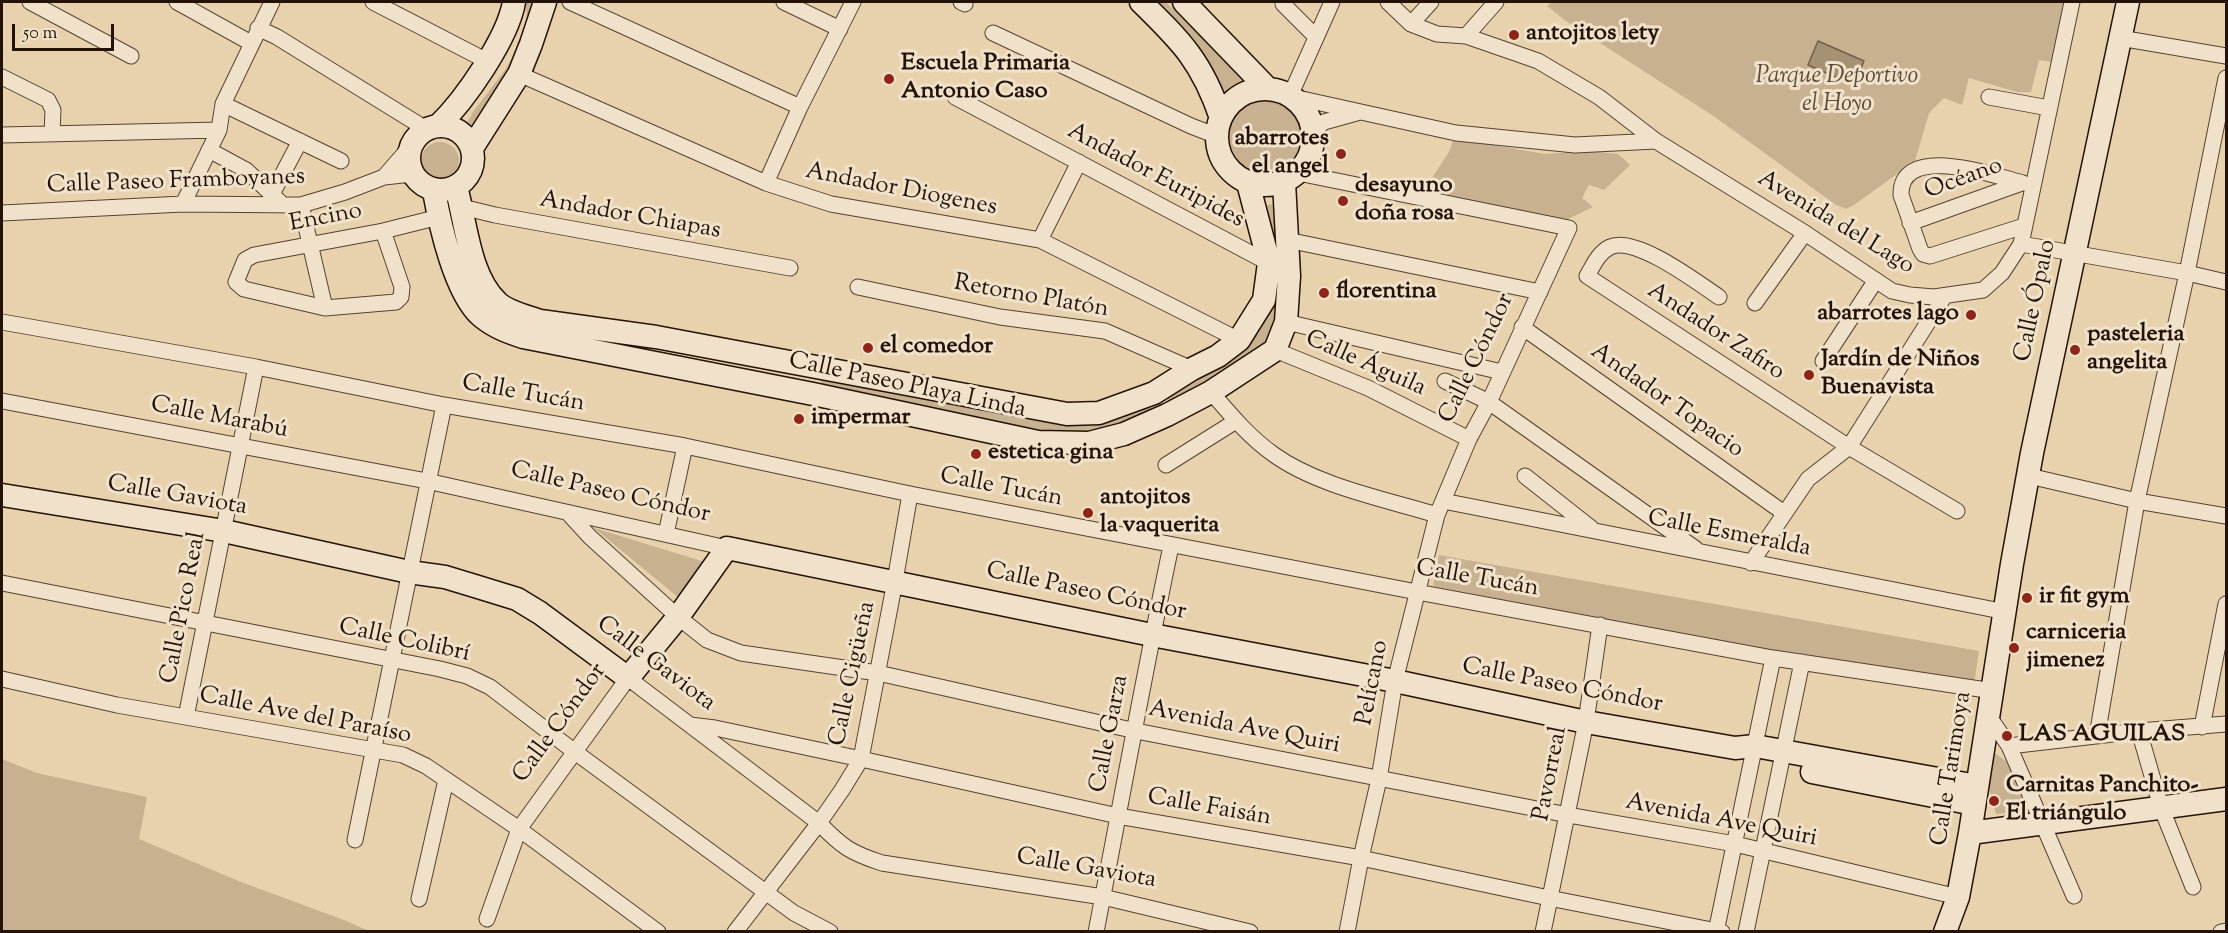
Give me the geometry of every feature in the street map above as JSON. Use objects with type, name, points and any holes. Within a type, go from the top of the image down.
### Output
[{"type":"street","points":[[30,2],[131,56]]},
{"type":"street","points":[[177,2],[251,43]]},
{"type":"street","points":[[183,204],[219,130],[223,104],[272,2]]},
{"type":"street","points":[[373,2],[487,61]]},
{"type":"street","points":[[258,28],[432,127],[448,127],[459,131],[467,138],[472,148],[473,163],[467,177],[451,195],[422,185],[412,174],[408,161],[410,147],[416,137],[432,127],[466,93],[503,35],[512,15],[514,2]]},
{"type":"street","points":[[472,148],[519,74],[544,2]]},
{"type":"street","points":[[570,2],[800,107]]},
{"type":"street","points":[[784,2],[840,29]]},
{"type":"street","points":[[766,183],[800,107],[854,2]]},
{"type":"street","points":[[1141,2],[1172,32],[1198,65],[1209,87],[1219,127],[1218,148],[1225,164],[1237,177],[1260,186],[1291,178],[1309,158],[1314,130],[1303,106],[1292,96]]},
{"type":"street","points":[[1283,2],[1316,37]]},
{"type":"street","points":[[1292,96],[1332,2]]},
{"type":"street","name":"Avenida del Lago","points":[[1388,2],[1411,24],[1437,34],[1466,36],[1538,61],[1599,97],[1656,141],[1805,233],[1892,291],[1910,295],[1944,297],[1983,290],[2002,273],[2021,244],[2028,184],[2049,108],[2072,2]]},
{"type":"street","points":[[1411,24],[1431,2]]},
{"type":"street","points":[[1466,36],[1496,2]]},
{"type":"street","name":"Calle Ópalo","points":[[2006,612],[2029,476],[2128,2]]},
{"type":"street","points":[[1195,6],[1267,88]]},
{"type":"street","points":[[993,33],[1181,121],[1219,127]]},
{"type":"street","points":[[2120,38],[2226,56]]},
{"type":"street","name":"Andador Diogenes","points":[[519,74],[766,183],[831,204],[1040,240],[1239,340]]},
{"type":"street","points":[[2,77],[48,100],[52,110],[52,134]]},
{"type":"street","points":[[2097,736],[2137,501],[2187,273],[2226,78]]},
{"type":"street","points":[[1219,127],[1228,106],[1239,96],[1252,90],[1267,88],[1292,96],[1456,133],[1575,145],[1656,141]]},
{"type":"street","name":"Andador Euripides","points":[[955,97],[1269,263]]},
{"type":"street","points":[[1989,97],[2049,108]]},
{"type":"street","points":[[223,104],[341,161]]},
{"type":"street","points":[[1314,130],[1324,122],[1360,112]]},
{"type":"street","points":[[2,135],[219,130]]},
{"type":"street","points":[[209,150],[246,170],[277,199],[300,141]]},
{"type":"street","name":"Calle Paseo Framboyanes","points":[[384,177],[410,147]]},
{"type":"street","points":[[1040,240],[1079,162]]},
{"type":"street","points":[[2024,226],[1930,256],[1923,254],[1910,223],[1900,188],[1906,178],[1920,168],[1937,165],[2028,184]]},
{"type":"street","name":"Calle Paseo Framboyanes","points":[[2,213],[277,199],[301,205],[384,177],[412,174]]},
{"type":"street","points":[[1275,350],[1286,322],[1289,276],[1287,240],[1291,178]]},
{"type":"street","name":"Calle Cóndor","points":[[1291,178],[1569,228],[1489,402],[1469,439],[1440,508]]},
{"type":"street","name":"Calle Paseo Playa Linda","points":[[451,195],[482,282],[490,294],[502,306],[540,321],[656,337],[1067,414],[1100,413],[1154,393],[1218,356],[1239,340],[1264,300],[1269,263],[1248,183]]},
{"type":"street","name":"Océano","points":[[1910,223],[2028,184]]},
{"type":"street","name":"Calle Paseo Playa Linda","points":[[451,195],[439,217],[453,266],[479,314],[501,330],[523,338],[813,394],[1038,442],[1089,443],[1124,434],[1210,392],[1275,350]]},
{"type":"street","name":"Andador Chiapas","points":[[451,195],[495,216],[790,268]]},
{"type":"street","points":[[301,205],[312,244],[325,308],[396,302],[401,297],[402,287],[383,231]]},
{"type":"street","name":"Encino","points":[[325,308],[244,289],[236,282],[245,260],[254,255],[383,231],[439,217]]},
{"type":"street","points":[[1755,303],[1805,233]]},
{"type":"street","points":[[1287,240],[1540,291]]},
{"type":"street","name":"Andador Zafiro","points":[[1719,297],[1671,264],[1618,244],[1608,248],[1599,256],[1587,276],[1849,447],[1957,512]]},
{"type":"street","points":[[2021,244],[2226,282]]},
{"type":"street","points":[[1823,361],[1875,280]]},
{"type":"street","name":"Retorno Platón","points":[[858,287],[1000,317],[1105,331],[1192,369]]},
{"type":"street","points":[[1752,562],[1808,479],[1849,447],[1944,297]]},
{"type":"street","name":"Calle Tucán","points":[[2,322],[256,367],[444,405],[685,446],[1172,546],[1773,658],[1993,691]]},
{"type":"street","points":[[1286,322],[1502,372]]},
{"type":"street","name":"Andador Topacio","points":[[1522,327],[1784,513]]},
{"type":"street","name":"Calle Águila","points":[[1275,350],[1368,388],[1469,439]]},
{"type":"street","name":"Calle Pico Real","points":[[186,717],[256,367]]},
{"type":"street","points":[[813,394],[818,367]]},
{"type":"street","points":[[1445,381],[1489,402],[1701,552]]},
{"type":"street","name":"Calle Esmeralda","points":[[1210,392],[1236,421],[1274,455],[1332,483],[1440,508],[1594,531],[2006,612]]},
{"type":"street","points":[[1154,393],[1167,415]]},
{"type":"street","name":"Calle Marabú","points":[[2,401],[427,481]]},
{"type":"street","points":[[355,840],[444,405]]},
{"type":"street","points":[[1166,465],[1236,421]]},
{"type":"street","points":[[666,534],[685,446]]},
{"type":"street","points":[[1525,476],[1594,531]]},
{"type":"street","points":[[2029,476],[2137,501],[2226,516]]},
{"type":"street","name":"Calle Paseo Cóndor","points":[[427,481],[728,548],[1152,635],[1395,681],[1586,722],[1976,795]]},
{"type":"street","name":"Calle Cigüeña","points":[[735,932],[819,823],[861,759],[896,581],[910,494]]},
{"type":"street","name":"Calle Gaviota","points":[[2,495],[224,531],[409,572],[445,577],[517,599],[540,613],[628,678],[819,823],[837,842],[855,854],[882,863],[1103,897],[1250,932]]},
{"type":"street","name":"Pelícano","points":[[1347,932],[1379,779],[1395,681],[1440,508]]},
{"type":"street","name":"Avenida Ave Quiri","points":[[568,513],[590,537],[678,617],[707,640],[741,653],[878,673],[1136,731],[1568,815],[1735,844],[1958,897]]},
{"type":"street","name":"Calle Garza","points":[[1096,932],[1136,731],[1152,635],[1172,546]]},
{"type":"street","name":"Calle Cóndor","points":[[487,919],[519,829],[628,678],[678,617],[728,548]]},
{"type":"street","name":"Calle Colibrí","points":[[2,583],[467,676],[490,687],[794,913],[830,932]]},
{"type":"street","points":[[2202,727],[2226,604]]},
{"type":"street","name":"Calle Tarimoya","points":[[1945,932],[1958,897],[1990,718],[2006,612]]},
{"type":"street","name":"Pavorreal","points":[[1543,932],[1586,722],[1600,625]]},
{"type":"street","points":[[1718,931],[1735,844],[1747,751],[1773,658]]},
{"type":"street","points":[[1746,932],[1802,662]]},
{"type":"street","name":"Calle Ave del Paraíso","points":[[2,679],[117,705],[403,755],[426,766],[519,829],[658,932]]},
{"type":"street","points":[[1990,718],[2009,746],[2074,896]]},
{"type":"street","points":[[2009,746],[2139,730],[2226,724]]},
{"type":"street","name":"Calle Faisán","points":[[690,726],[715,728],[1118,816],[1361,858],[1718,931]]},
{"type":"street","points":[[2139,730],[2161,807],[2193,887]]},
{"type":"street","points":[[419,899],[446,780]]},
{"type":"street","points":[[1970,833],[2226,799]]},
{"type":"street","points":[[2221,932],[2226,931]]},
{"type":"green space","points":[[525,2],[539,2],[537,22],[472,140],[463,130],[473,112],[505,70],[528,32]]},
{"type":"green space","points":[[1147,2],[1166,2],[1252,88],[1242,92],[1223,109]]},
{"type":"green space","name":"Parque Deportivo el Hoyo","points":[[1552,2],[2064,2],[2051,62],[2039,60],[2031,92],[2017,92],[1969,78],[1962,105],[1944,98],[1929,113],[1915,161],[1846,209],[1836,205],[1715,117],[1566,21],[1547,6]]},
{"type":"green space","points":[[1265,96],[1280,99],[1293,108],[1302,121],[1305,136],[1302,151],[1293,164],[1280,173],[1265,176],[1250,173],[1237,164],[1228,151],[1225,136],[1228,121],[1237,108],[1250,99]]},
{"type":"green space","points":[[1454,138],[1545,154],[1586,151],[1618,154],[1630,165],[1604,190],[1589,185],[1582,198],[1593,207],[1564,221],[1422,193],[1449,152]]},
{"type":"green space","points":[[440,142],[454,147],[459,161],[454,175],[440,180],[426,175],[421,161],[426,147]]},
{"type":"green space","points":[[1270,204],[1280,207],[1277,341],[1174,409],[1164,393],[1224,359],[1258,334],[1271,312],[1273,264],[1264,208]]},
{"type":"green space","points":[[822,376],[980,409],[1088,426],[1146,402],[1156,416],[1087,440],[819,394]]},
{"type":"green space","points":[[594,528],[705,562],[679,598]]},
{"type":"green space","points":[[1439,555],[1979,651],[1973,691],[1433,586]]},
{"type":"green space","points":[[1995,753],[2007,762],[2031,811],[1996,814],[1989,789],[1982,780]]},
{"type":"green space","points":[[2,759],[37,773],[147,797],[139,839],[241,882],[369,931],[2,931]]},
{"type":"shaded area","points":[[1818,41],[1864,61],[1854,85],[1808,65]]},
{"type":"place","name":"antojitos lety","points":[[1514,35]]},
{"type":"place","name":"Escuela Primaria Antonio Caso","points":[[889,79]]},
{"type":"place","name":"abarrotes el angel","points":[[1341,154]]},
{"type":"place","name":"desayuno doña rosa","points":[[1343,201]]},
{"type":"place","name":"florentina","points":[[1324,293]]},
{"type":"place","name":"abarrotes lago","points":[[1971,315]]},
{"type":"place","name":"el comedor","points":[[868,348]]},
{"type":"place","name":"pasteleria angelita","points":[[2075,350]]},
{"type":"place","name":"Jardín de Niños Buenavista","points":[[1809,375]]},
{"type":"place","name":"impermar","points":[[799,419]]},
{"type":"place","name":"estetica gina","points":[[976,454]]},
{"type":"place","name":"antojitos la vaquerita","points":[[1088,513]]},
{"type":"place","name":"ir fit gym","points":[[2027,598]]},
{"type":"place","name":"carniceria jimenez","points":[[2014,648]]},
{"type":"place","name":"LAS AGUILAS","points":[[2007,736]]},
{"type":"place","name":"Carnitas Panchito- El triángulo","points":[[1994,801]]}]
